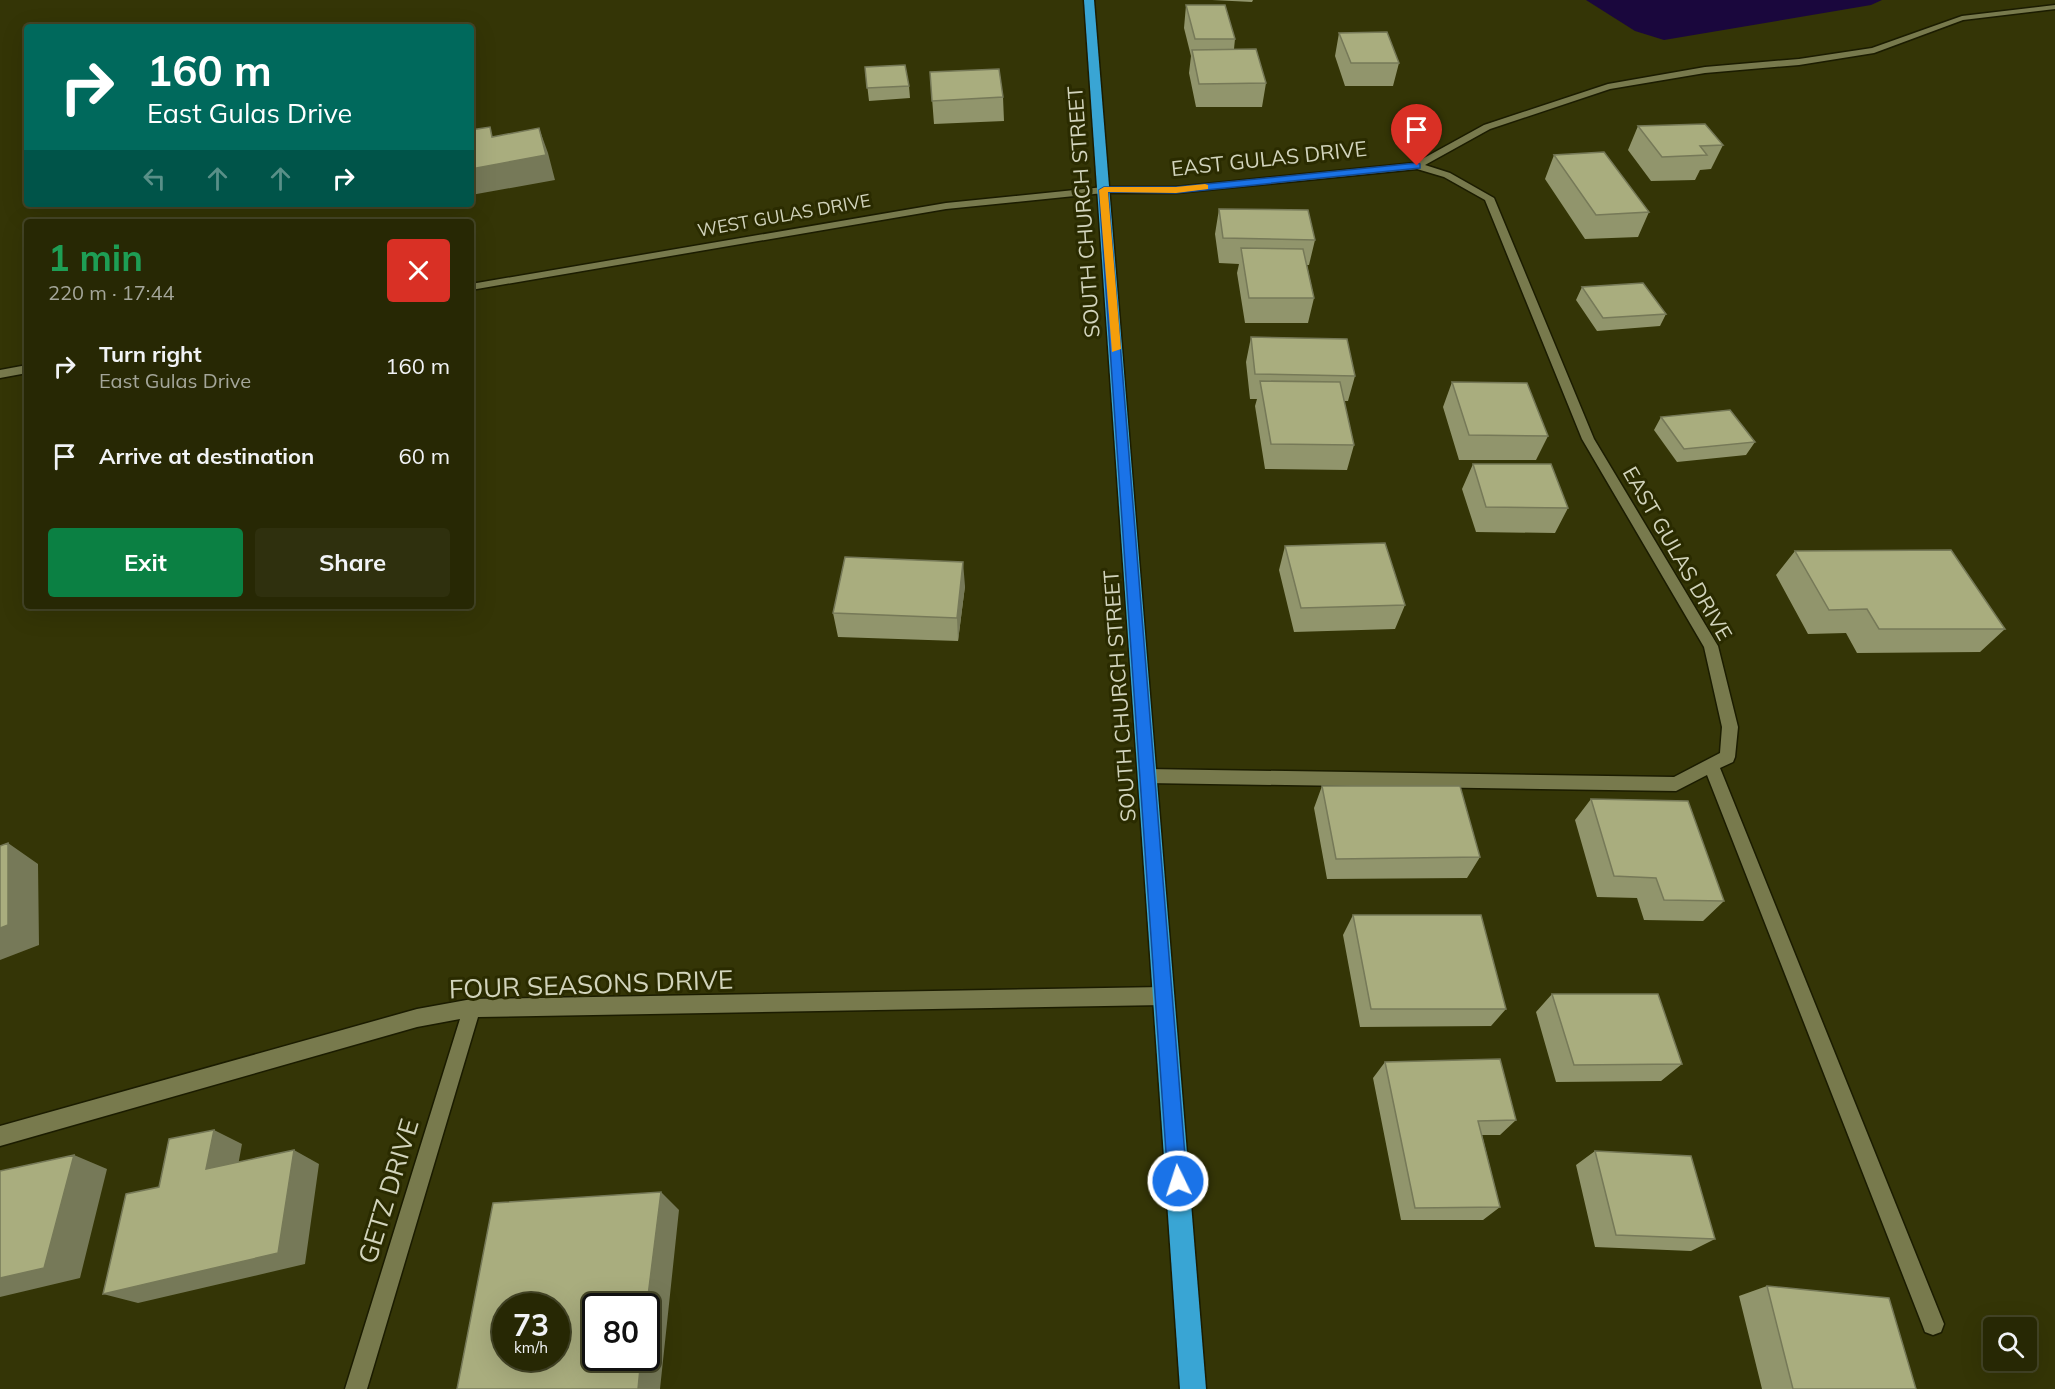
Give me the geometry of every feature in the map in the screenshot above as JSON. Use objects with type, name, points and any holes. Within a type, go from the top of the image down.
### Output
[{"type":"highway","name":"SOUTH CHURCH STREET","points":[[1089,0],[1193,1389]]},
{"type":"street","points":[[1417,166],[1487,127],[1608,87],[1706,70],[1798,62],[1874,50],[1962,18],[2055,7]]},
{"type":"street","name":"EAST GULAS DRIVE","points":[[1104,190],[1176,190],[1417,166],[1447,175],[1489,198],[1588,439],[1711,646],[1730,727],[1727,757],[1676,784],[1147,776]]},
{"type":"street","name":"WEST GULAS DRIVE","points":[[474,286],[946,206],[1104,190]]},
{"type":"street","points":[[0,374],[24,370]]},
{"type":"street","points":[[1711,766],[1933,1324]]},
{"type":"street","name":"FOUR SEASONS DRIVE","points":[[0,1136],[417,1018],[472,1008],[1164,996]]},
{"type":"street","name":"GETZ DRIVE","points":[[356,1389],[472,1008]]},
{"type":"shaded area","points":[[1586,0],[1882,0],[1871,5],[1664,40],[1635,31]]},
{"type":"building","points":[[1186,5],[1225,5],[1235,39],[1195,39]]},
{"type":"building","points":[[1387,32],[1399,63],[1351,63],[1339,33]]},
{"type":"building","points":[[1256,49],[1266,83],[1199,84],[1192,50]]},
{"type":"building","points":[[905,65],[909,86],[867,88],[865,67]]},
{"type":"building","points":[[999,69],[1003,97],[932,101],[930,72]]},
{"type":"building","points":[[1705,124],[1723,145],[1700,146],[1707,155],[1662,157],[1638,126]]},
{"type":"building","points":[[490,127],[492,137],[539,128],[546,155],[474,168],[474,130]]},
{"type":"building","points":[[1604,152],[1649,212],[1596,215],[1554,155]]},
{"type":"building","points":[[1219,209],[1308,210],[1315,240],[1223,238]]},
{"type":"building","points":[[1241,248],[1303,249],[1314,298],[1249,298]]},
{"type":"building","points":[[1643,283],[1666,314],[1603,318],[1582,287]]},
{"type":"building","points":[[1251,337],[1347,339],[1355,376],[1255,374]]},
{"type":"building","points":[[1260,381],[1340,382],[1354,445],[1271,444]]},
{"type":"building","points":[[1452,382],[1527,383],[1548,436],[1469,435]]},
{"type":"building","points":[[1730,410],[1755,442],[1684,449],[1661,417]]},
{"type":"building","points":[[1473,464],[1551,464],[1568,508],[1486,507]]},
{"type":"building","points":[[1385,543],[1405,605],[1301,608],[1285,546]]},
{"type":"building","points":[[1951,550],[2005,629],[1879,629],[1867,609],[1829,610],[1795,551]]},
{"type":"building","points":[[845,557],[963,562],[957,618],[833,613]]},
{"type":"building","points":[[1322,786],[1460,786],[1480,857],[1336,859]]},
{"type":"building","points":[[1591,799],[1688,801],[1724,901],[1664,900],[1656,878],[1614,876]]},
{"type":"building","points":[[8,843],[8,925],[0,928],[0,846]]},
{"type":"building","points":[[1353,915],[1481,915],[1506,1009],[1371,1009]]},
{"type":"building","points":[[1552,994],[1658,994],[1682,1064],[1574,1065]]},
{"type":"building","points":[[1500,1059],[1516,1120],[1478,1121],[1500,1207],[1415,1208],[1385,1062]]},
{"type":"building","points":[[214,1130],[206,1169],[294,1150],[278,1253],[103,1294],[126,1194],[159,1187],[169,1139]]},
{"type":"building","points":[[1595,1151],[1691,1156],[1715,1239],[1616,1235]]},
{"type":"building","points":[[74,1155],[44,1268],[0,1278],[0,1171]]},
{"type":"building","points":[[661,1192],[648,1293],[582,1293],[582,1371],[640,1371],[638,1389],[457,1389],[493,1203]]},
{"type":"building","points":[[1767,1286],[1889,1298],[1916,1389],[1793,1389]]},
{"type":"slow traffic","points":[[1116,349],[1104,190],[1176,190],[1205,187]]},
{"type":"route","points":[[1178,1181],[1104,190],[1176,190],[1364,171],[1392,166],[1417,166]]}]
